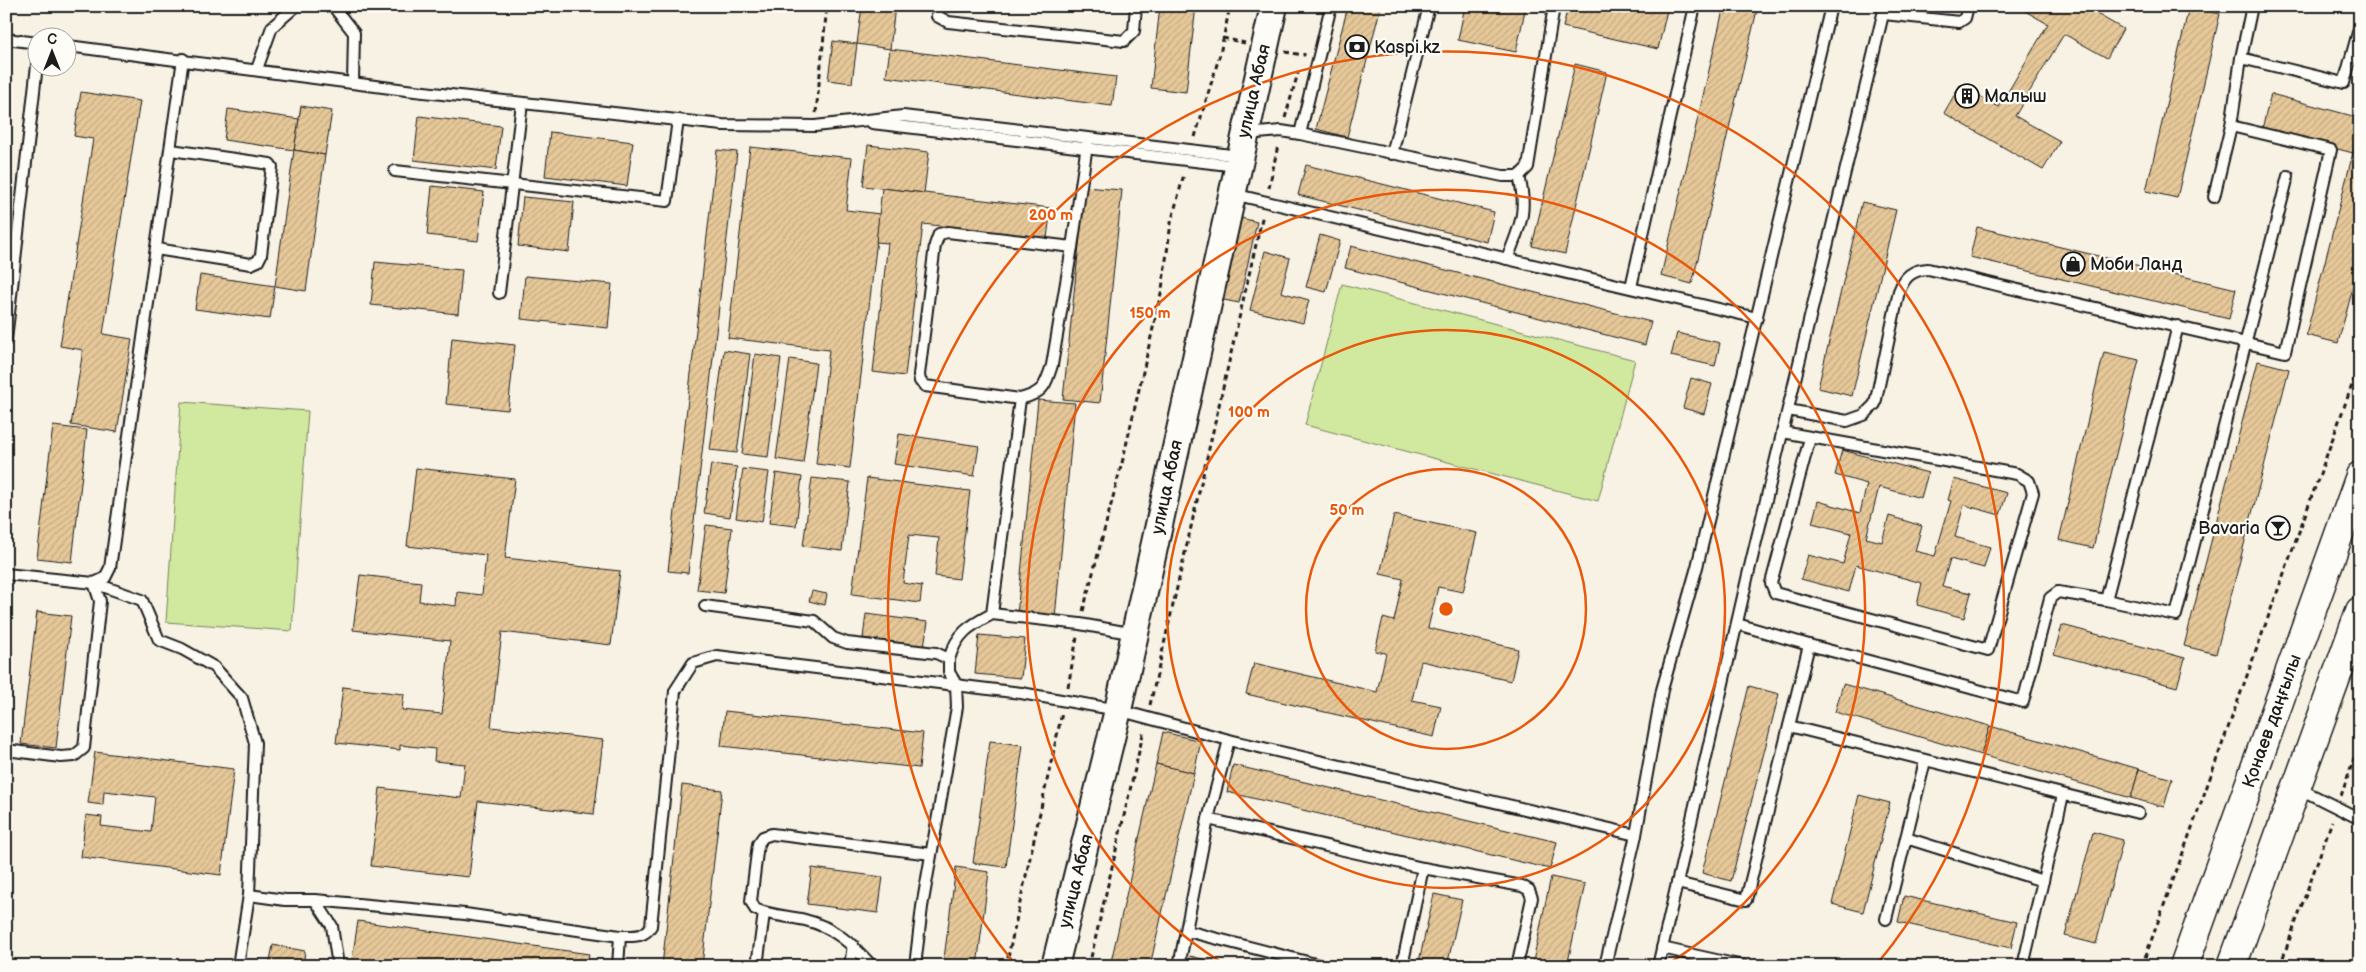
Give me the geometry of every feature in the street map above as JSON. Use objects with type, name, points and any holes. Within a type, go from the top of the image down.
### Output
[{"type":"main road","name":"Қонаев даңғылы","points":[[2184,966],[2360,476]]},
{"type":"main road","points":[[2232,966],[2295,786],[2360,611]]},
{"type":"street","name":"улица Абая","points":[[1055,966],[1118,710],[1274,6]]},
{"type":"lane","points":[[257,69],[272,26],[296,6]]},
{"type":"lane","points":[[333,6],[354,33],[353,83]]},
{"type":"lane","points":[[938,6],[937,16],[948,22],[1124,41],[1134,31],[1136,6]]},
{"type":"lane","points":[[1300,134],[1331,6]]},
{"type":"lane","points":[[1392,154],[1429,6]]},
{"type":"lane","points":[[78,47],[183,59],[353,83],[722,125],[815,126],[861,122],[1087,143],[1190,155],[1241,152],[1281,131],[1503,176],[1519,176],[1528,167],[1554,6]]},
{"type":"lane","points":[[1630,288],[1695,6]]},
{"type":"lane","points":[[1605,966],[1636,835],[1662,690],[1697,567],[1831,6]]},
{"type":"lane","points":[[1658,966],[1782,432],[1884,10],[1959,22],[1965,18],[1968,6]]},
{"type":"lane","points":[[2214,198],[2231,126],[2241,58],[2252,6]]},
{"type":"lane","points":[[2241,58],[2344,83],[2360,26]]},
{"type":"lane","points":[[6,39],[28,41]]},
{"type":"lane","points":[[94,583],[105,578],[110,568],[183,59]]},
{"type":"lane","points":[[6,340],[35,78]]},
{"type":"lane","points":[[499,293],[522,103]]},
{"type":"lane","points":[[395,171],[667,201],[678,120]]},
{"type":"lane","points":[[1788,410],[1847,421],[1864,415],[1874,404],[1899,290],[1909,275],[1916,270],[1928,270],[2285,352],[2331,150],[2231,126]]},
{"type":"lane","points":[[1072,247],[948,232],[939,234],[919,375],[920,381],[925,386],[1020,399],[1037,394],[1048,379],[1072,247],[1087,143]]},
{"type":"lane","points":[[156,249],[251,264],[258,261],[261,255],[272,167],[270,164],[171,150]]},
{"type":"lane","points":[[1507,259],[1518,230],[1524,203],[1519,176]]},
{"type":"lane","points":[[1737,624],[2023,702],[2050,598],[2053,594],[2058,592],[2106,600],[2176,615],[2288,176]]},
{"type":"lane","points":[[1231,194],[1757,318]]},
{"type":"lane","points":[[2106,600],[2178,326]]},
{"type":"lane","points":[[992,614],[1020,399]]},
{"type":"lane","points":[[1782,432],[2017,474],[2029,481],[2033,492],[1988,650],[1775,593],[1771,583],[1810,438]]},
{"type":"lane","points":[[6,574],[94,583],[142,600],[159,640],[182,648],[214,666],[242,698],[255,744],[249,894],[238,966]]},
{"type":"lane","points":[[6,750],[61,757],[74,756],[84,748],[100,601],[94,583]]},
{"type":"lane","points":[[705,606],[814,621],[833,638],[847,643],[936,653],[949,659]]},
{"type":"lane","points":[[915,966],[922,907],[958,708],[956,684],[949,672],[949,659],[954,643],[970,626],[992,614],[1080,624],[1135,634]]},
{"type":"lane","points":[[1677,883],[1746,900],[1809,645]]},
{"type":"lane","points":[[249,894],[285,900],[315,900],[465,914],[620,936],[641,936],[651,926],[676,691],[692,662],[718,656],[956,684],[1118,710],[1229,740],[1636,835]]},
{"type":"lane","points":[[1789,726],[2138,813]]},
{"type":"lane","points":[[1179,966],[1208,818],[1229,740]]},
{"type":"lane","points":[[1886,919],[1925,760]]},
{"type":"lane","points":[[2295,786],[2360,819]]},
{"type":"lane","points":[[2023,966],[2063,795]]},
{"type":"lane","points":[[1208,818],[1423,868],[1522,886],[1529,890],[1532,898],[1517,966]]},
{"type":"lane","points":[[872,966],[853,945],[838,933],[806,920],[764,913],[754,909],[751,901],[758,844],[763,837],[772,834],[931,854]]},
{"type":"lane","points":[[1906,838],[2043,881]]},
{"type":"lane","points":[[1402,966],[1423,868]]},
{"type":"lane","points":[[315,900],[332,926],[338,966]]},
{"type":"lane","points":[[757,966],[764,913]]},
{"type":"lane","points":[[1187,931],[1323,966]]},
{"type":"lane","points":[[618,966],[620,936]]},
{"type":"lane","points":[[850,966],[853,945]]},
{"type":"lane","points":[[1662,948],[1743,966]]},
{"type":"path","points":[[815,126],[827,6]]},
{"type":"path","points":[[1006,966],[1051,756],[1066,701],[1080,624],[1123,459],[1162,289],[1170,223],[1220,54],[1230,6]]},
{"type":"path","points":[[1089,966],[1281,131],[1304,55]]},
{"type":"path","points":[[2142,966],[2360,363]]},
{"type":"path","points":[[2280,966],[2360,741]]},
{"type":"green space","points":[[1342,284],[1635,360],[1598,501],[1305,425]]},
{"type":"green space","points":[[181,402],[308,411],[292,631],[166,622]]},
{"type":"building","points":[[862,6],[895,6],[890,49],[857,44]]},
{"type":"building","points":[[1160,6],[1196,6],[1186,92],[1151,88]]},
{"type":"building","points":[[1348,6],[1381,6],[1347,137],[1316,129]]},
{"type":"building","points":[[1465,6],[1526,6],[1516,52],[1458,40]]},
{"type":"building","points":[[1568,6],[1668,6],[1658,49],[1563,27]]},
{"type":"building","points":[[1724,6],[1758,6],[1692,284],[1661,276]]},
{"type":"building","name":"Малыш","points":[[2016,6],[2083,6],[2123,29],[2107,58],[2064,34],[2015,116],[2060,141],[2043,170],[1944,113],[1960,85],[1999,107],[2048,24]]},
{"type":"building","points":[[2189,7],[2220,14],[2177,198],[2146,191]]},
{"type":"building","points":[[833,41],[857,44],[852,83],[828,80]]},
{"type":"building","points":[[890,49],[1116,77],[1112,106],[886,77]]},
{"type":"building","points":[[1575,64],[1607,72],[1565,254],[1532,246]]},
{"type":"building","points":[[81,92],[140,101],[103,334],[132,339],[117,432],[71,425],[83,350],[60,346],[93,139],[74,136]]},
{"type":"building","points":[[2271,94],[2360,118],[2353,153],[2262,129]]},
{"type":"building","points":[[301,106],[332,111],[325,155],[294,150]]},
{"type":"building","points":[[228,109],[299,119],[294,150],[224,140]]},
{"type":"building","points":[[419,116],[501,126],[496,170],[414,160]]},
{"type":"building","points":[[550,132],[633,142],[627,186],[545,176]]},
{"type":"building","points":[[868,145],[929,152],[924,193],[863,186]]},
{"type":"building","points":[[750,147],[852,158],[846,210],[880,214],[850,468],[816,464],[829,350],[728,338]]},
{"type":"building","points":[[294,150],[325,155],[306,291],[275,286]]},
{"type":"building","points":[[717,150],[737,152],[688,573],[668,571]]},
{"type":"building","points":[[2353,153],[2360,154],[2360,262],[2338,343],[2306,335]]},
{"type":"building","points":[[1306,165],[1494,212],[1487,242],[1298,195]]},
{"type":"building","points":[[432,186],[484,192],[478,241],[427,235]]},
{"type":"building","points":[[1085,187],[1122,190],[1100,403],[1063,399]]},
{"type":"building","points":[[882,188],[1051,208],[1047,238],[923,224],[905,376],[873,372],[888,243],[876,242]]},
{"type":"building","points":[[523,197],[574,202],[569,252],[518,246]]},
{"type":"building","points":[[1862,202],[1896,210],[1852,396],[1818,388]]},
{"type":"building","points":[[1237,217],[1257,222],[1239,303],[1219,299]]},
{"type":"building","points":[[1977,227],[2236,289],[2229,319],[1970,257]]},
{"type":"building","points":[[1320,235],[1340,241],[1326,292],[1306,287]]},
{"type":"building","points":[[1351,246],[1651,322],[1645,345],[1345,268]]},
{"type":"building","points":[[1265,251],[1290,258],[1281,292],[1309,300],[1303,323],[1250,310]]},
{"type":"building","points":[[375,262],[462,270],[458,314],[371,305]]},
{"type":"building","points":[[200,275],[275,286],[270,319],[195,309]]},
{"type":"building","points":[[525,276],[612,284],[608,328],[521,319]]},
{"type":"building","points":[[1677,333],[1720,343],[1715,366],[1671,356]]},
{"type":"building","points":[[452,338],[515,345],[508,410],[446,404]]},
{"type":"building","points":[[724,350],[750,354],[737,453],[710,450]]},
{"type":"building","points":[[2104,352],[2139,360],[2093,548],[2059,540]]},
{"type":"building","points":[[755,354],[781,358],[768,457],[742,454]]},
{"type":"building","points":[[790,359],[816,363],[803,463],[776,459]]},
{"type":"building","points":[[2258,361],[2289,369],[2216,654],[2184,646]]},
{"type":"building","points":[[1691,378],[1712,384],[1704,414],[1683,408]]},
{"type":"building","points":[[1038,400],[1075,403],[1055,618],[1017,615]]},
{"type":"building","points":[[53,426],[87,430],[72,562],[37,558]]},
{"type":"building","points":[[899,434],[979,446],[974,476],[894,464]]},
{"type":"building","points":[[1842,450],[1928,473],[1921,498],[1879,487],[1866,538],[1882,542],[1889,516],[1922,526],[1915,551],[1935,556],[1951,501],[1948,500],[1954,479],[2007,493],[2000,515],[1964,505],[1955,537],[1990,547],[1984,568],[1950,559],[1942,586],[1971,593],[1964,618],[1917,605],[1922,583],[1856,565],[1849,592],[1801,579],[1808,555],[1843,564],[1851,533],[1812,523],[1818,501],[1860,513],[1867,484],[1835,475]]},
{"type":"building","points":[[711,464],[737,467],[730,517],[704,513]]},
{"type":"building","points":[[416,468],[515,479],[505,558],[620,571],[611,645],[502,632],[491,727],[603,740],[594,814],[478,801],[469,877],[371,866],[380,788],[461,798],[465,764],[434,761],[435,749],[400,745],[400,750],[336,743],[343,687],[404,694],[402,710],[442,714],[450,641],[353,630],[360,575],[421,582],[419,601],[456,606],[457,592],[482,595],[486,555],[407,546]]},
{"type":"building","points":[[743,469],[769,472],[762,522],[736,518]]},
{"type":"building","points":[[776,473],[802,477],[796,526],[769,523]]},
{"type":"building","points":[[812,478],[850,482],[842,551],[803,546]]},
{"type":"building","points":[[867,478],[970,491],[959,579],[935,576],[939,538],[909,535],[903,583],[922,586],[920,603],[852,594]]},
{"type":"building","points":[[1394,515],[1477,533],[1463,592],[1438,587],[1428,628],[1518,649],[1511,681],[1421,661],[1412,700],[1441,706],[1434,737],[1246,694],[1254,663],[1377,692],[1386,653],[1375,651],[1383,618],[1394,621],[1403,579],[1380,574]]},
{"type":"building","points":[[706,525],[732,528],[724,593],[697,590]]},
{"type":"building","points":[[812,591],[827,594],[825,605],[809,601]]},
{"type":"building","points":[[37,612],[71,616],[56,748],[21,744]]},
{"type":"building","points":[[866,614],[928,622],[924,646],[863,638]]},
{"type":"building","points":[[2062,625],[2185,658],[2177,687],[2054,654]]},
{"type":"building","points":[[979,635],[1025,639],[1021,678],[975,674]]},
{"type":"building","points":[[1843,684],[1990,726],[1981,755],[1835,712]]},
{"type":"building","points":[[1749,686],[1779,694],[1731,881],[1702,873]]},
{"type":"building","points":[[725,711],[923,733],[919,768],[721,746]]},
{"type":"building","points":[[1990,726],[2139,769],[2131,798],[1981,755]]},
{"type":"building","points":[[1163,732],[1201,741],[1194,773],[1156,764]]},
{"type":"building","points":[[990,741],[1023,745],[1006,867],[973,863]]},
{"type":"building","points":[[95,752],[234,769],[221,875],[81,857],[86,815],[102,817],[101,826],[151,832],[155,797],[104,791],[103,805],[88,803]]},
{"type":"building","points":[[1156,764],[1194,773],[1150,966],[1110,966]]},
{"type":"building","points":[[1233,765],[1557,842],[1550,869],[1227,792]]},
{"type":"building","points":[[2139,769],[2172,779],[2164,807],[2131,798]]},
{"type":"building","points":[[682,785],[722,790],[702,966],[662,966]]},
{"type":"building","points":[[1859,795],[1890,803],[1863,912],[1832,904]]},
{"type":"building","points":[[2093,832],[2123,840],[2096,944],[2065,936]]},
{"type":"building","points":[[956,867],[989,872],[977,966],[943,966]]},
{"type":"building","points":[[812,868],[883,877],[878,913],[807,904]]},
{"type":"building","points":[[1551,877],[1585,884],[1567,966],[1532,966]]},
{"type":"building","points":[[1434,894],[1462,900],[1447,966],[1418,966]]},
{"type":"building","points":[[1904,896],[2017,922],[2011,948],[1898,922]]},
{"type":"building","points":[[358,921],[589,954],[587,966],[351,966]]},
{"type":"building","points":[[273,945],[305,951],[303,966],[269,966]]},
{"type":"building","points":[[1190,956],[1230,966],[1188,966]]},
{"type":"building","points":[[765,959],[811,964],[811,966],[764,966]]},
{"type":"place","name":"Kaspi.kz","points":[[1357,47]]},
{"type":"place","name":"Малыш","points":[[1967,96]]},
{"type":"place","name":"Моби Ланд","points":[[2073,264]]},
{"type":"place","name":"Bavaria","points":[[2278,528]]}]
